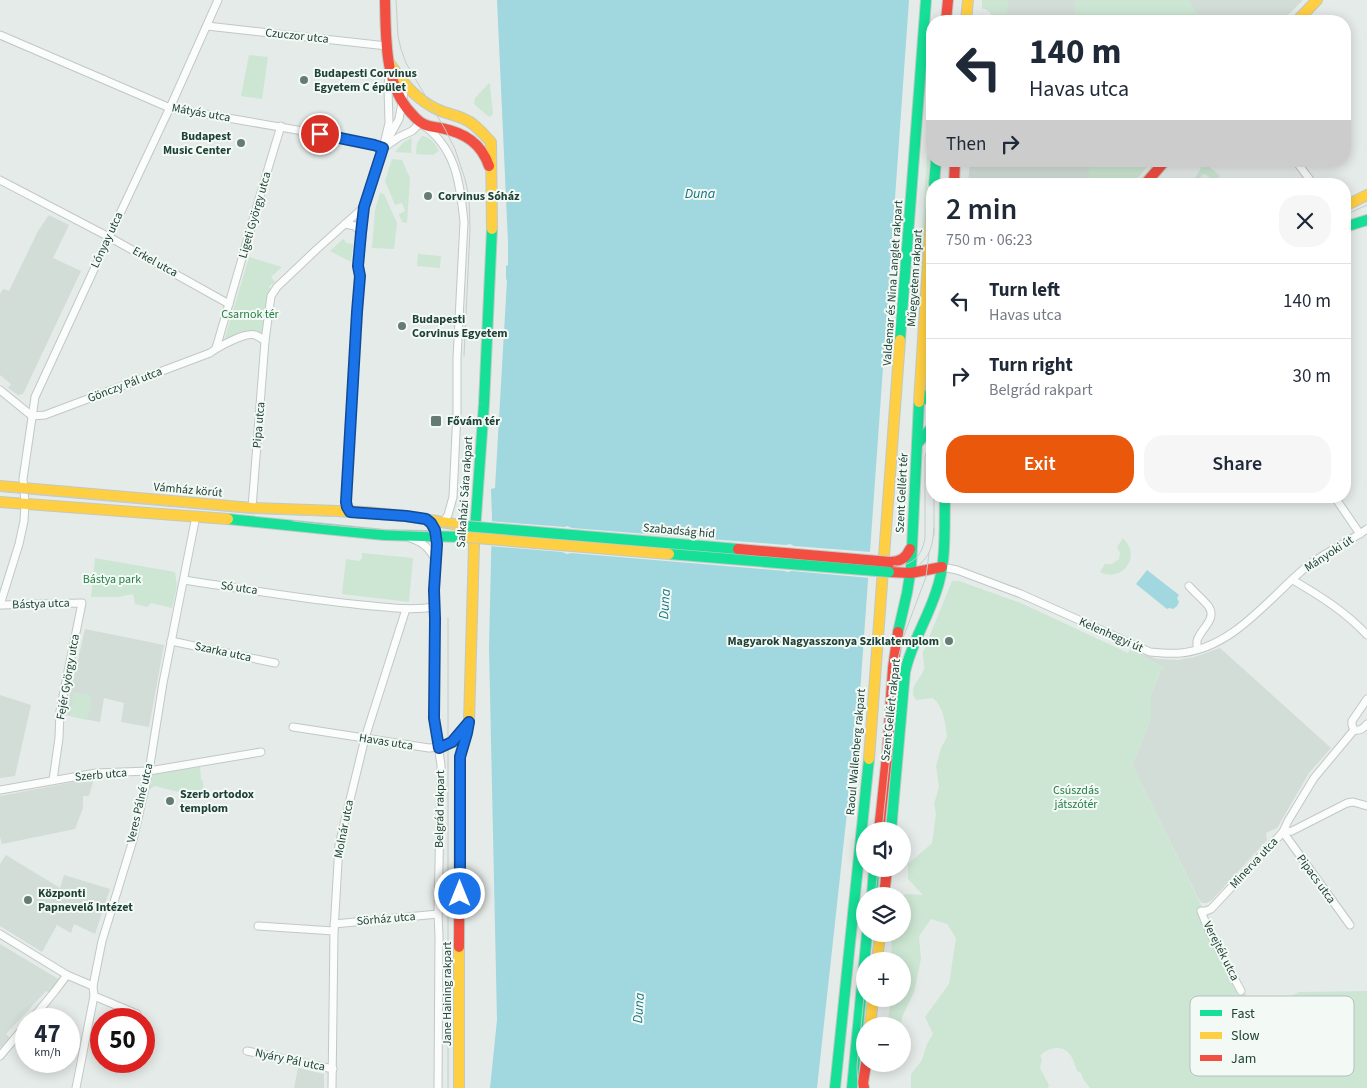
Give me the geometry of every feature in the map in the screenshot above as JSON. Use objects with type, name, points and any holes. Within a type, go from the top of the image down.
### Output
[{"type":"main road","points":[[385,0],[387,46],[393,82],[403,103],[420,123]]},
{"type":"main road","name":"Valdemar és Nina Langlet rakpart","points":[[888,567],[926,0]]},
{"type":"main road","points":[[947,15],[948,0]]},
{"type":"main road","points":[[967,15],[968,0]]},
{"type":"main road","points":[[1303,15],[1318,0]]},
{"type":"main road","name":"Salkaházi Sára rakpart","points":[[390,64],[405,86],[430,106],[466,118],[491,142],[492,242],[484,404],[474,532],[469,722]]},
{"type":"main road","name":"Salkaházi Sára rakpart","points":[[420,123],[450,131],[472,141],[487,157],[492,174]]},
{"type":"main road","points":[[1150,178],[1160,167]]},
{"type":"main road","points":[[1351,203],[1367,195]]},
{"type":"main road","points":[[1351,226],[1366,222]]},
{"type":"main road","name":"Műegyetem rakpart","points":[[922,354],[926,294]]},
{"type":"main road","points":[[922,354],[926,348]]},
{"type":"main road","name":"Szent Gellért tér","points":[[910,574],[922,354]]},
{"type":"main road","points":[[920,392],[926,399]]},
{"type":"main road","name":"Szent Gellért tér","points":[[916,444],[926,433]]},
{"type":"main road","name":"Vámház körút","points":[[0,486],[252,508],[350,512]]},
{"type":"main road","name":"Vámház körút","points":[[0,502],[196,516],[403,536]]},
{"type":"main road","points":[[888,567],[910,574],[942,567],[945,503]]},
{"type":"main road","points":[[350,512],[406,516],[443,522]]},
{"type":"main road","name":"Szabadság híd","points":[[443,522],[465,526],[888,567]]},
{"type":"main road","points":[[403,536],[437,535]]},
{"type":"main road","name":"Szabadság híd","points":[[437,535],[888,567]]},
{"type":"main road","name":"Szent Gellért tér","points":[[888,567],[907,557],[912,543]]},
{"type":"main road","name":"Raoul Wallenberg rakpart","points":[[834,1088],[888,567]]},
{"type":"main road","name":"Szent Gellért rakpart","points":[[891,822],[908,659],[912,645],[925,620],[936,591],[942,567]]},
{"type":"main road","name":"Szent Gellért rakpart","points":[[879,822],[887,756],[893,668],[910,574]]},
{"type":"main road","name":"Jane Haining rakpart","points":[[459,1088],[460,757],[469,722]]},
{"type":"main road","points":[[852,1088],[867,942]]},
{"type":"main road","points":[[864,1088],[865,1072]]},
{"type":"street","name":"Lónyay utca","points":[[0,605],[19,544],[24,521],[23,478],[35,397],[170,108],[218,0]]},
{"type":"street","name":"Czuczor utca","points":[[207,26],[387,46]]},
{"type":"street","name":"Mátyás utca","points":[[0,34],[170,108],[281,126],[383,148]]},
{"type":"street","points":[[350,512],[346,502],[360,276],[358,266],[364,207],[389,123],[388,88],[390,64]]},
{"type":"street","points":[[383,148],[399,119],[405,86]]},
{"type":"street","points":[[383,148],[412,131],[420,123],[438,137],[448,152],[458,178],[464,222],[457,358],[454,497],[448,515],[443,522]]},
{"type":"street","name":"Ligeti György utca","points":[[229,304],[281,126]]},
{"type":"street","points":[[1300,167],[1309,178]]},
{"type":"street","name":"Erkel utca","points":[[0,180],[109,237],[229,304]]},
{"type":"street","points":[[266,342],[269,300],[272,293],[317,248],[364,207]]},
{"type":"street","points":[[345,224],[355,226],[361,233]]},
{"type":"street","points":[[216,348],[229,304]]},
{"type":"street","points":[[216,348],[249,334],[259,336],[266,342]]},
{"type":"street","name":"Pipa utca","points":[[252,508],[266,342]]},
{"type":"street","name":"Gönczy Pál utca","points":[[32,416],[45,415],[210,353],[216,348]]},
{"type":"street","points":[[0,390],[32,416]]},
{"type":"street","points":[[1339,503],[1360,534]]},
{"type":"street","name":"Veres Pálné utca","points":[[76,1088],[94,996],[93,986],[102,941],[133,840],[149,771],[171,641],[196,516]]},
{"type":"street","points":[[426,519],[431,523],[437,535],[436,560]]},
{"type":"street","name":"Mányoki út","points":[[1293,580],[1321,556],[1367,529]]},
{"type":"street","points":[[403,536],[419,540],[427,547],[436,560]]},
{"type":"street","name":"Belgrád rakpart","points":[[436,560],[434,718],[441,765],[438,914],[438,1088]]},
{"type":"street","name":"Kelenhegyi út","points":[[942,567],[957,570],[1021,594],[1150,652],[1166,654],[1182,653],[1218,642],[1236,630],[1293,580]]},
{"type":"street","name":"Só utca","points":[[184,580],[294,596],[406,609]]},
{"type":"street","points":[[1293,580],[1329,602],[1367,635]]},
{"type":"street","points":[[1189,586],[1209,608],[1211,613],[1209,621],[1197,641],[1198,649]]},
{"type":"street","name":"Bástya utca","points":[[0,605],[82,603]]},
{"type":"street","name":"Fejér György utca","points":[[53,780],[59,738],[60,711],[82,603]]},
{"type":"street","points":[[406,609],[434,607]]},
{"type":"street","name":"Molnár utca","points":[[332,1088],[334,927],[338,845],[365,738],[406,609]]},
{"type":"street","name":"Szarka utca","points":[[171,641],[275,663]]},
{"type":"street","points":[[1354,730],[1352,721],[1367,699]]},
{"type":"street","points":[[439,748],[452,742],[469,722]]},
{"type":"street","points":[[1282,832],[1314,778],[1354,730],[1364,728],[1367,724]]},
{"type":"street","name":"Havas utca","points":[[293,727],[424,748],[439,748]]},
{"type":"street","name":"Szerb utca","points":[[0,790],[96,773],[149,771],[261,752]]},
{"type":"street","name":"Minerva utca","points":[[1201,911],[1211,909],[1282,832],[1292,831],[1347,803],[1353,802],[1367,806]]},
{"type":"street","name":"Pipacs utca","points":[[1282,832],[1350,925]]},
{"type":"street","name":"Verejték utca","points":[[1201,911],[1241,991]]},
{"type":"street","name":"Sörház utca","points":[[258,926],[334,927],[438,914]]},
{"type":"street","points":[[0,934],[67,975],[93,986]]},
{"type":"street","points":[[41,1008],[67,975]]},
{"type":"street","points":[[94,996],[123,1008]]},
{"type":"street","points":[[0,1056],[15,1038]]},
{"type":"street","name":"Nyáry Pál utca","points":[[247,1051],[332,1070]]},
{"type":"shaded area","points":[[982,0],[1303,0],[1288,15],[991,15],[991,13],[982,8]]},
{"type":"shaded area","points":[[969,167],[1147,167],[1137,178],[969,178]]},
{"type":"shaded area","points":[[49,215],[69,225],[53,258],[81,271],[23,394],[18,395],[8,388],[11,384],[0,375],[0,294],[3,289],[9,291],[38,231]]},
{"type":"shaded area","points":[[85,629],[164,645],[149,727],[121,722],[124,703],[104,698],[100,722],[65,715]]},
{"type":"shaded area","points":[[1220,648],[1331,748],[1309,773],[1277,828],[1266,833],[1267,840],[1211,901],[1202,903],[1132,765],[1151,718],[1151,695],[1162,666],[1129,650],[1158,659],[1178,660],[1194,657]]},
{"type":"shaded area","points":[[0,695],[31,705],[15,776],[0,778]]},
{"type":"shaded area","points":[[94,778],[89,796],[83,796],[83,808],[75,829],[2,844],[0,837],[0,796]]},
{"type":"shaded area","name":"Központi Papnevelő Intézet","points":[[6,855],[60,888],[64,875],[110,889],[95,934],[74,924],[71,933],[57,925],[42,952],[0,926],[0,864]]},
{"type":"shaded area","points":[[0,944],[60,980],[50,993],[46,991],[30,1008],[15,1008],[15,1024],[6,1034],[11,1039],[4,1048],[0,1047]]},
{"type":"shaded area","points":[[298,1068],[324,1074],[324,1088],[294,1088]]},
{"type":"green space","points":[[982,0],[1008,0],[1007,15],[991,15],[990,12],[982,8]]},
{"type":"green space","points":[[1075,0],[1188,0],[1199,15],[1074,15]]},
{"type":"green space","points":[[249,55],[268,57],[262,99],[241,96]]},
{"type":"green space","points":[[489,83],[493,115],[489,117],[474,104],[475,98]]},
{"type":"green space","points":[[422,136],[432,141],[439,151],[433,155],[416,154],[417,143]]},
{"type":"green space","points":[[412,138],[411,153],[395,152],[404,142]]},
{"type":"green space","points":[[392,159],[402,160],[410,178],[407,223],[402,222],[399,214],[405,211],[402,203],[395,205],[385,181]]},
{"type":"green space","points":[[926,167],[929,167],[929,178],[926,178],[923,257],[920,257]]},
{"type":"green space","points":[[1089,167],[1147,167],[1137,178],[1088,178]]},
{"type":"green space","points":[[1201,167],[1210,167],[1220,176],[1218,178],[1210,178],[1203,174],[1200,178],[1195,178]]},
{"type":"green space","points":[[380,193],[384,194],[397,223],[394,249],[372,248],[375,210]]},
{"type":"green space","points":[[343,239],[347,243],[353,244],[351,262],[330,251]]},
{"type":"green space","points":[[418,254],[441,256],[440,268],[417,266]]},
{"type":"green space","name":"Csarnok tér","points":[[249,257],[282,267],[271,277],[275,282],[269,287],[272,290],[268,297],[264,335],[249,332],[224,341]]},
{"type":"green space","points":[[1123,538],[1131,552],[1127,566],[1116,574],[1100,572],[1105,564],[1112,564],[1119,559],[1120,553],[1117,547]]},
{"type":"green space","points":[[362,553],[413,558],[409,602],[342,594],[346,559],[359,561],[362,558]]},
{"type":"green space","name":"Bástya park","points":[[95,558],[175,572],[177,586],[172,608],[151,603],[147,607],[135,604],[133,594],[118,597],[91,597]]},
{"type":"green space","name":"Csúszdás játszótér","points":[[952,581],[959,581],[1021,603],[1128,653],[1129,650],[1162,666],[1164,665],[1166,669],[1160,670],[1151,695],[1151,718],[1132,765],[1247,996],[1190,996],[1190,1076],[1354,1076],[1354,996],[1291,996],[1299,992],[1367,991],[1367,1088],[1090,1088],[1081,1073],[1077,1071],[1074,1061],[1068,1052],[1056,1048],[1040,1056],[1042,1059],[1040,1068],[1049,1085],[1048,1088],[911,1088],[911,1074],[922,1060],[927,1044],[933,1034],[925,1017],[949,984],[956,938],[947,924],[931,919],[919,936],[921,959],[911,998],[911,952],[892,952],[891,942],[911,942],[911,894],[923,895],[908,877],[911,877],[911,861],[932,843],[936,814],[934,804],[939,787],[936,766],[941,748],[947,737],[943,716],[937,702],[933,698],[916,700],[914,696],[914,688],[924,669],[923,656]]},
{"type":"green space","points":[[74,692],[92,696],[87,720],[70,716]]},
{"type":"green space","points":[[200,767],[204,793],[195,791],[194,796],[155,786],[150,789],[155,774]]},
{"type":"green space","points":[[890,1007],[907,1007],[902,1017],[888,1017]]},
{"type":"water","name":"Duna","points":[[497,0],[909,0],[860,693],[817,1088],[490,1088],[497,1020],[489,647],[491,489],[495,488],[507,280],[506,266],[508,265]]},
{"type":"water","points":[[1147,570],[1179,595],[1177,598],[1179,602],[1173,609],[1167,609],[1136,584]]},
{"type":"pier","points":[[489,521],[871,552],[870,578],[489,546]]},
{"type":"tram line","points":[[396,0],[398,36],[406,63],[455,149],[469,197],[470,230],[464,356]]},
{"type":"tram line","points":[[1351,212],[1367,205]]},
{"type":"tram line","points":[[0,491],[252,513],[401,521],[465,529],[898,566],[909,563],[917,557],[924,543],[926,454]]},
{"type":"tram line","points":[[934,503],[934,535]]},
{"type":"tram line","points":[[293,521],[403,531],[440,532]]},
{"type":"tram line","points":[[920,564],[927,557],[931,548],[934,528]]},
{"type":"tram line","points":[[883,822],[897,663],[903,638],[926,577],[929,553]]},
{"type":"tram line","points":[[448,618],[448,1088]]},
{"type":"tram line","points":[[876,887],[877,877]]},
{"type":"tram line","points":[[873,952],[874,942]]},
{"type":"tram line","points":[[858,1088],[857,1066],[863,1007]]},
{"type":"traffic: fast","points":[[900,340],[926,0]]},
{"type":"traffic: fast","points":[[935,167],[935,178]]},
{"type":"traffic: fast","points":[[1351,225],[1367,220]]},
{"type":"traffic: fast","points":[[474,545],[484,404],[492,229]]},
{"type":"traffic: fast","points":[[920,392],[926,399]]},
{"type":"traffic: fast","points":[[898,632],[911,568],[919,402]]},
{"type":"traffic: fast","points":[[917,444],[926,434]]},
{"type":"traffic: fast","points":[[892,822],[905,672],[911,652],[940,581],[944,545],[945,503]]},
{"type":"traffic: fast","points":[[228,519],[384,535],[464,537]]},
{"type":"traffic: fast","points":[[465,526],[738,549]]},
{"type":"traffic: fast","points":[[669,554],[889,572]]},
{"type":"traffic: fast","points":[[835,1088],[869,759]]},
{"type":"traffic: fast","points":[[873,877],[873,887]]},
{"type":"traffic: fast","points":[[852,1088],[866,942]]},
{"type":"traffic: slow","points":[[967,15],[968,0]]},
{"type":"traffic: slow","points":[[1303,15],[1317,0]]},
{"type":"traffic: slow","points":[[390,64],[403,82],[424,102],[443,112],[472,123],[491,142],[492,229]]},
{"type":"traffic: slow","points":[[1351,203],[1367,195]]},
{"type":"traffic: slow","points":[[919,402],[926,295]]},
{"type":"traffic: slow","points":[[869,759],[900,340]]},
{"type":"traffic: slow","points":[[0,486],[252,508],[366,512],[406,516],[465,526]]},
{"type":"traffic: slow","points":[[0,502],[228,519]]},
{"type":"traffic: slow","points":[[464,537],[669,554]]},
{"type":"traffic: slow","points":[[460,756],[469,722],[474,545]]},
{"type":"traffic: slow","points":[[878,952],[879,942]]},
{"type":"traffic: slow","points":[[459,947],[459,1088]]},
{"type":"traffic: slow","points":[[871,1017],[872,1007]]},
{"type":"traffic: jam","points":[[385,0],[388,60],[391,74],[402,101],[411,113],[424,124],[450,130],[471,140],[482,151],[489,166]]},
{"type":"traffic: jam","points":[[947,15],[948,0]]},
{"type":"traffic: jam","points":[[954,178],[955,167]]},
{"type":"traffic: jam","points":[[1150,178],[1160,167]]},
{"type":"traffic: jam","points":[[738,549],[890,562]]},
{"type":"traffic: jam","points":[[890,562],[902,559],[910,549]]},
{"type":"traffic: jam","points":[[889,572],[911,573],[942,567]]},
{"type":"traffic: jam","points":[[880,822],[893,668],[898,632]]},
{"type":"traffic: jam","points":[[459,947],[460,756]]},
{"type":"traffic: jam","points":[[885,887],[886,877]]},
{"type":"traffic: jam","points":[[864,1088],[865,1072]]},
{"type":"place","name":"Budapesti Corvinus Egyetem C épület","points":[[304,80]]},
{"type":"place","name":"Budapest Music Center","points":[[241,143]]},
{"type":"place","name":"Corvinus Sóház","points":[[428,196]]},
{"type":"place","name":"Budapesti Corvinus Egyetem","points":[[402,326]]},
{"type":"place","name":"Fővám tér","points":[[436,421]]},
{"type":"place","name":"Magyarok Nagyasszonya Sziklatemplom","points":[[949,641]]},
{"type":"place","name":"Szerb ortodox templom","points":[[170,801]]},
{"type":"place","name":"Központi Papnevelő Intézet","points":[[28,900]]},
{"type":"route","points":[[320,134],[383,148],[364,207],[361,233],[346,502],[350,512],[426,519],[431,523],[437,535],[434,590],[434,718],[439,748],[452,742],[469,722],[460,757],[460,894]]}]
